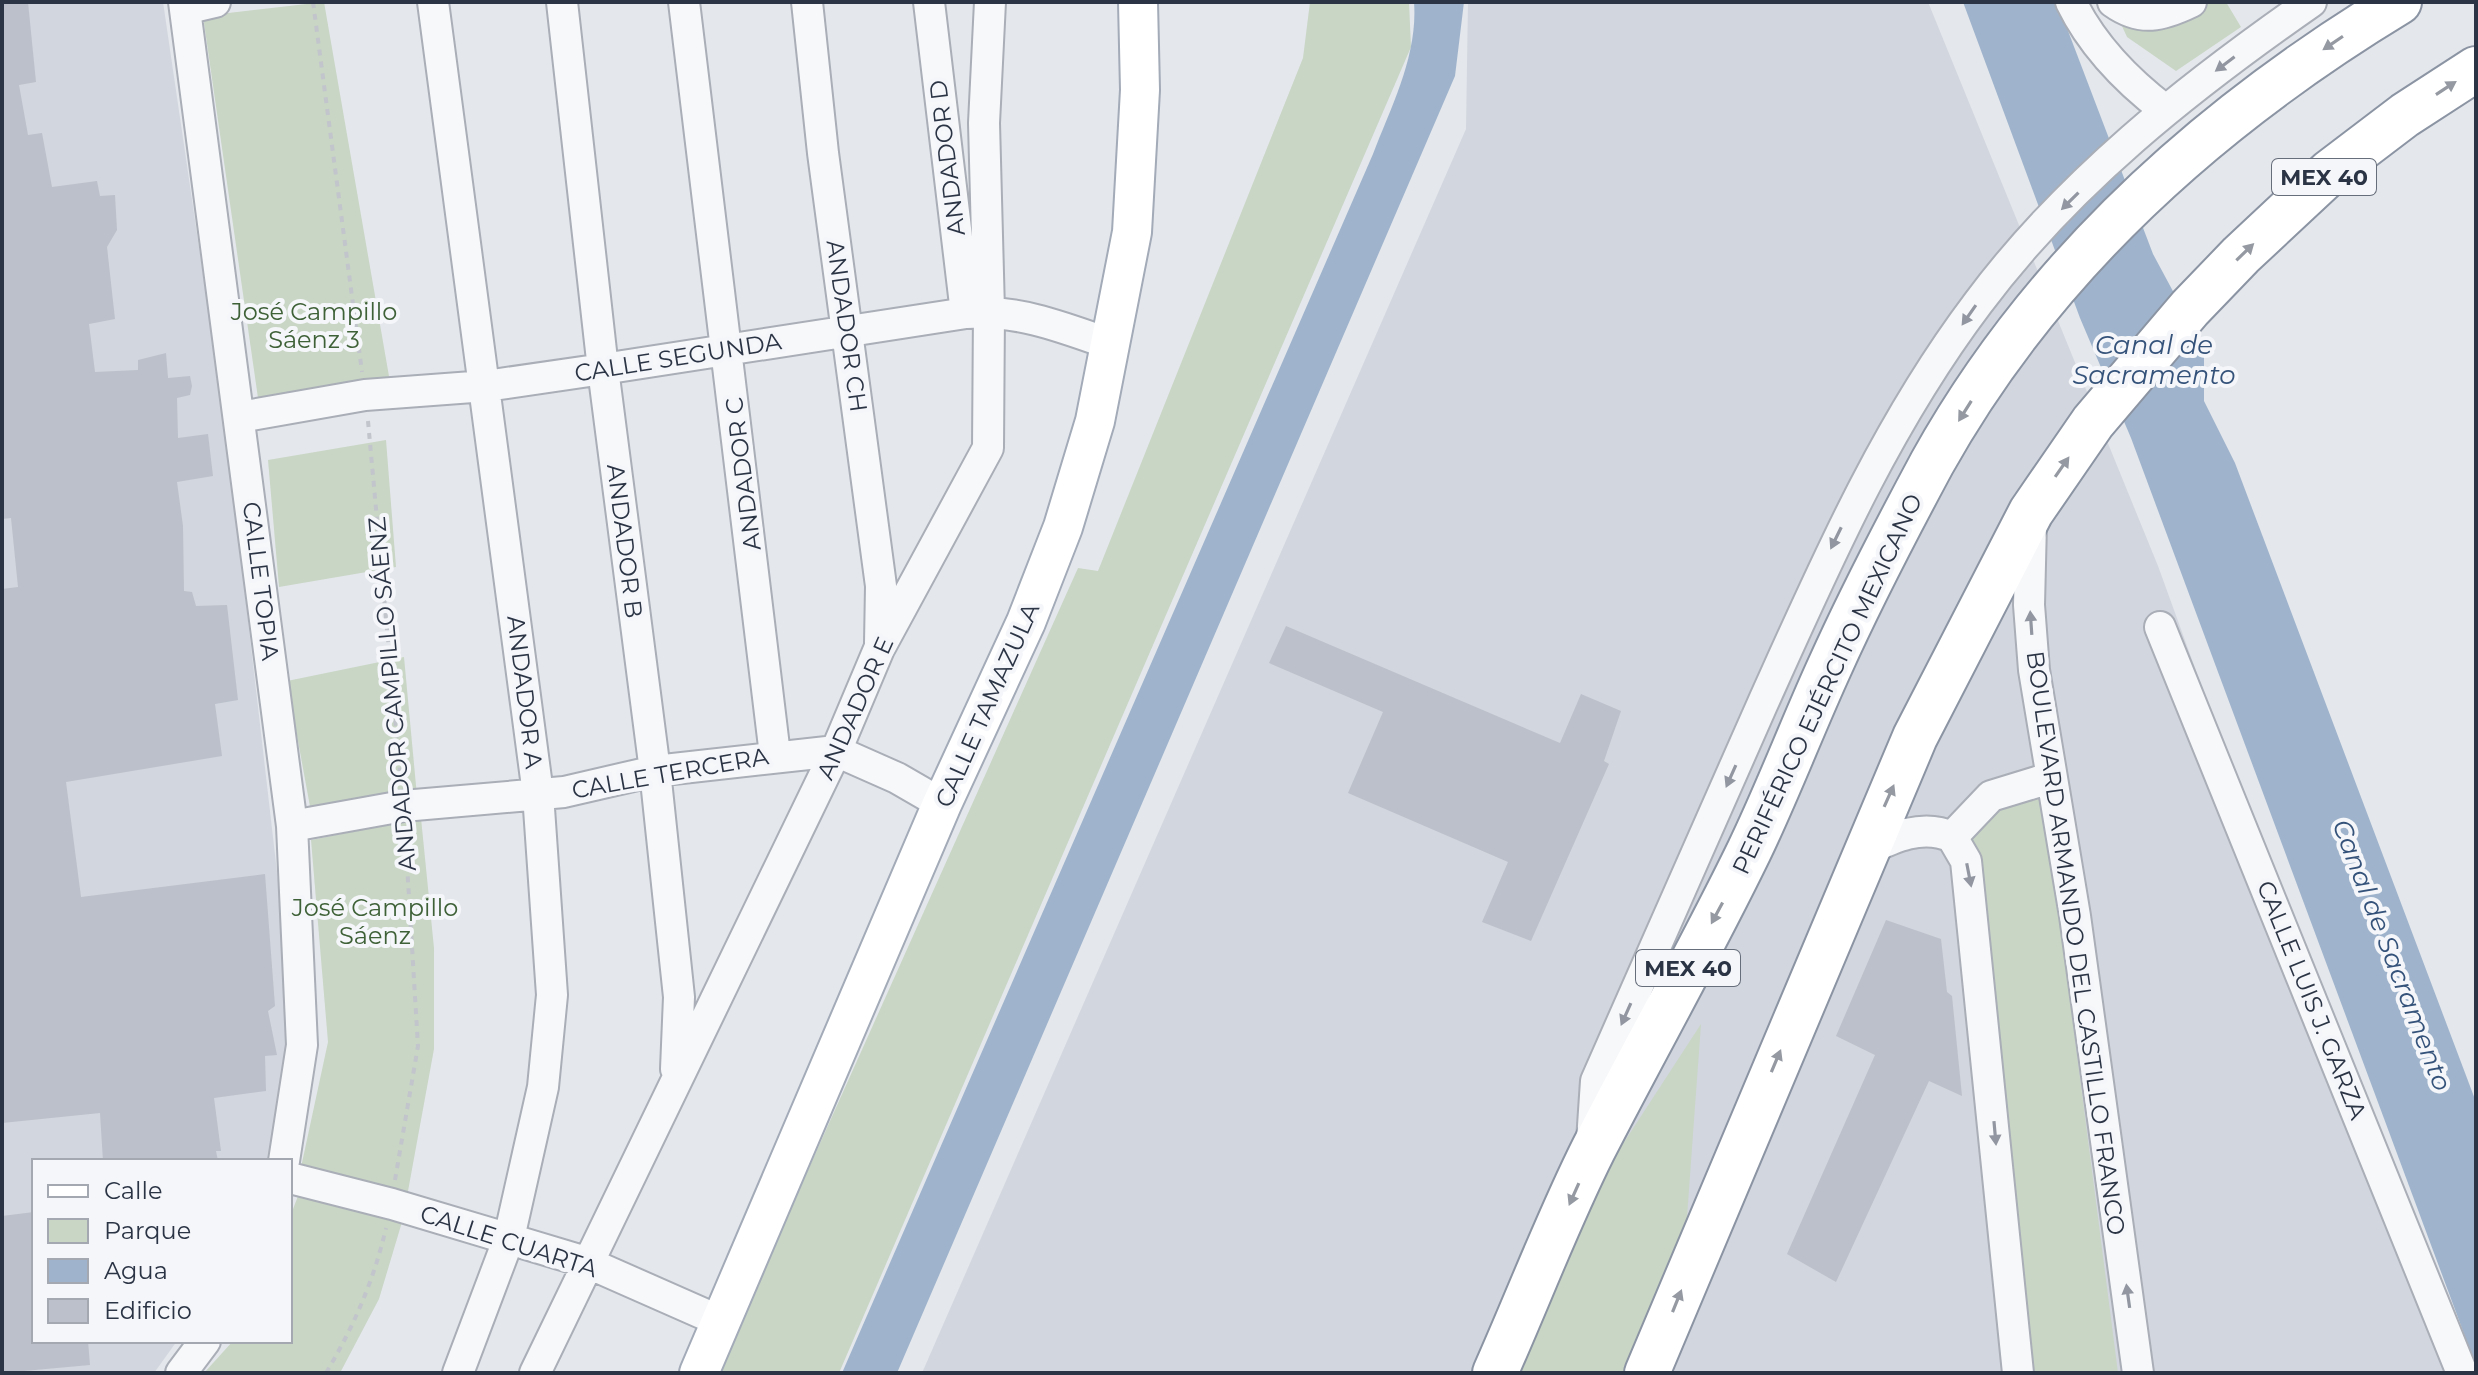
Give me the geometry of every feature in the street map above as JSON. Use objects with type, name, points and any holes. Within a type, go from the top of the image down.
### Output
[{"type":"highway","name":"PERIFÉRICO EJÉRCITO MEXICANO","points":[[1495,1373],[1591,1155],[1750,849],[1831,664],[1934,460],[1987,374],[2040,300],[2136,198],[2226,121],[2333,42],[2399,2]]},
{"type":"highway","name":"MEX 40","points":[[1647,1373],[1915,737],[2031,512],[2093,422],[2190,308],[2330,172],[2405,115],[2476,69]]},
{"type":"main road","name":"CALLE TAMAZULA","points":[[699,1373],[942,804],[1026,622],[1063,527],[1113,345],[1132,232],[1140,90],[1138,2]]},
{"type":"street","points":[[184,6],[215,2]]},
{"type":"street","name":"ANDADOR A","points":[[433,2],[538,794],[552,995],[543,1087],[509,1238],[458,1373]]},
{"type":"street","name":"ANDADOR B","points":[[562,2],[603,369],[655,771],[679,997],[676,1080]]},
{"type":"street","name":"ANDADOR C","points":[[684,2],[775,755]]},
{"type":"street","name":"ANDADOR CH","points":[[807,2],[823,153],[881,586],[879,649]]},
{"type":"street","name":"ANDADOR D","points":[[929,2],[944,125],[978,312]]},
{"type":"street","name":"ANDADOR E","points":[[535,1373],[586,1262],[836,751],[879,649],[988,448],[978,312],[990,2]]},
{"type":"street","points":[[2071,2],[2114,63],[2137,88],[2165,110]]},
{"type":"street","points":[[2121,8],[2152,17],[2191,2]]},
{"type":"street","points":[[1591,1155],[1596,1081],[1835,539],[1896,426],[1939,358],[2017,254],[2165,110],[2311,2]]},
{"type":"street","name":"CALLE TOPIA","points":[[184,6],[292,826],[302,1045],[284,1159]]},
{"type":"street","points":[[944,125],[984,123]]},
{"type":"street","name":"CALLE SEGUNDA","points":[[240,417],[365,395],[486,386],[978,312],[1045,322],[1113,345]]},
{"type":"street","name":"BOULEVARD ARMANDO DEL CASTILLO FRANCO","points":[[2031,512],[2029,605],[2050,778],[2075,916],[2138,1373]]},
{"type":"street","name":"CALLE LUIS J. GARZA","points":[[2160,627],[2462,1373]]},
{"type":"street","name":"CALLE TERCERA","points":[[292,826],[403,806],[564,792],[655,771],[775,755],[836,751],[897,778],[942,804]]},
{"type":"street","points":[[1952,837],[1976,807],[1991,796],[2050,778]]},
{"type":"street","points":[[1865,851],[1898,835],[1919,832],[1952,837]]},
{"type":"street","points":[[1952,837],[1966,861],[1970,878],[2018,1373]]},
{"type":"street","name":"CALLE CUARTA","points":[[292,1179],[392,1204],[586,1262],[722,1322]]},
{"type":"street","points":[[181,1373],[204,1343]]},
{"type":"path","name":"ANDADOR CAMPILLO SÁENZ","points":[[313,2],[365,395],[403,806],[418,1046],[392,1204],[375,1276],[347,1338],[326,1373]]},
{"type":"shaded area","points":[[2,2],[163,2],[227,438],[296,1037],[269,1159],[32,1159],[32,1343],[176,1343],[154,1373],[2,1373]]},
{"type":"shaded area","points":[[1468,2],[1928,2],[2158,566],[2451,1373],[922,1373],[1466,129]]},
{"type":"green space","name":"José Campillo Sáenz 3","points":[[324,2],[390,382],[258,398],[203,16]]},
{"type":"green space","points":[[1310,2],[1409,2],[1411,47],[839,1373],[717,1373],[1078,568],[1098,571],[1303,58]]},
{"type":"green space","points":[[2111,2],[2226,2],[2241,27],[2176,71],[2127,37]]},
{"type":"green space","points":[[386,440],[396,567],[279,587],[268,460]]},
{"type":"green space","points":[[404,657],[417,796],[311,812],[287,681]]},
{"type":"green space","points":[[2043,791],[2118,1373],[2034,1373],[1979,875],[1968,840],[2007,797]]},
{"type":"green space","name":"José Campillo Sáenz","points":[[421,818],[434,948],[434,1049],[406,1202],[300,1172],[328,1042],[311,840]]},
{"type":"green space","points":[[1701,1024],[1683,1272],[1640,1373],[1505,1373],[1576,1216]]},
{"type":"green space","points":[[298,1196],[402,1222],[379,1299],[340,1373],[204,1373],[231,1343],[292,1343],[292,1212]]},
{"type":"water","points":[[1414,2],[1464,2],[1455,76],[897,1373],[842,1373],[1373,154],[1408,60]]},
{"type":"water","name":"Canal de Sacramento","points":[[1963,2],[2057,2],[2153,254],[2204,349],[2204,401],[2235,463],[2476,1102],[2476,1366],[2131,438],[2080,318]]},
{"type":"building","points":[[2,2],[28,2],[36,82],[19,85],[28,135],[42,133],[52,187],[97,181],[100,196],[115,195],[117,230],[107,247],[115,319],[89,324],[95,372],[138,370],[138,360],[166,353],[168,378],[190,376],[192,386],[190,395],[177,398],[178,438],[208,434],[213,476],[177,482],[183,526],[184,591],[192,592],[196,606],[227,605],[238,700],[215,704],[222,756],[66,782],[81,897],[265,874],[275,1006],[268,1011],[277,1055],[265,1056],[266,1091],[214,1098],[221,1151],[216,1151],[218,1159],[103,1159],[100,1113],[2,1123],[2,589],[18,587],[11,518],[2,519]]},
{"type":"building","points":[[1286,626],[1560,743],[1581,694],[1621,711],[1604,761],[1609,764],[1531,941],[1482,922],[1508,862],[1348,793],[1383,712],[1269,663]]},
{"type":"building","points":[[1886,920],[1941,939],[1947,992],[1952,996],[1962,1096],[1929,1081],[1836,1282],[1787,1254],[1875,1055],[1836,1036]]},
{"type":"building","points":[[32,1212],[32,1343],[88,1343],[90,1365],[2,1373],[2,1216]]}]
